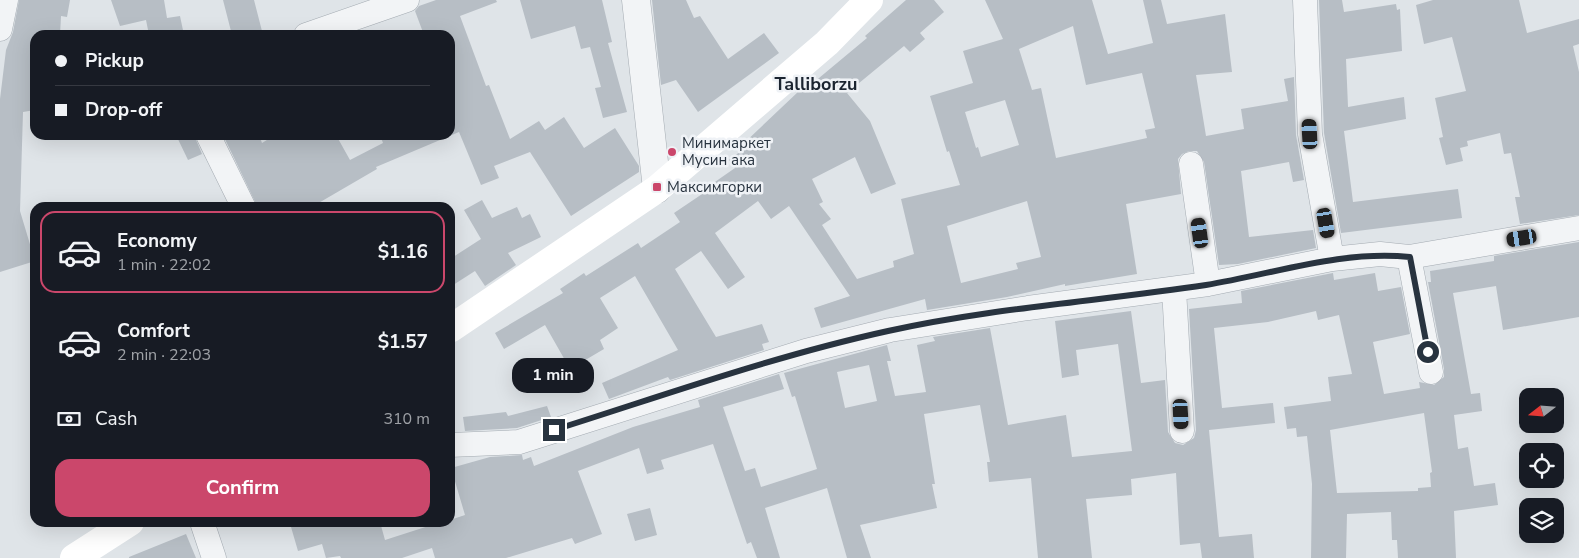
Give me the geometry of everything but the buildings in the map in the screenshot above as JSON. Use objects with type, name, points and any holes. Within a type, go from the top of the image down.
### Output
[{"type":"main road","points":[[455,326],[657,189],[827,43],[869,0]]},
{"type":"main road","points":[[74,558],[122,527]]},
{"type":"street","points":[[0,29],[6,0]]},
{"type":"street","points":[[320,30],[407,0]]},
{"type":"street","points":[[636,0],[657,189]]},
{"type":"street","points":[[1305,0],[1310,134],[1332,258]]},
{"type":"street","points":[[210,140],[241,202]]},
{"type":"street","points":[[1191,164],[1208,284]]},
{"type":"street","points":[[455,445],[519,442],[806,351],[890,330],[1028,308],[1208,284],[1332,258],[1380,254],[1410,257],[1579,228]]},
{"type":"street","points":[[1410,257],[1431,372]]},
{"type":"street","points":[[1174,289],[1182,431]]},
{"type":"street","points":[[204,527],[214,558]]},
{"type":"place","name":"Минимаркет Мусин ака","points":[[672,152]]},
{"type":"place","name":"Максимгорки","points":[[657,187]]},
{"type":"district","name":"Talliborzu","points":[[816,84]]},
{"type":"route","points":[[554,430],[806,351],[890,330],[1028,308],[1208,284],[1332,258],[1380,254],[1410,257],[1428,352]]}]
